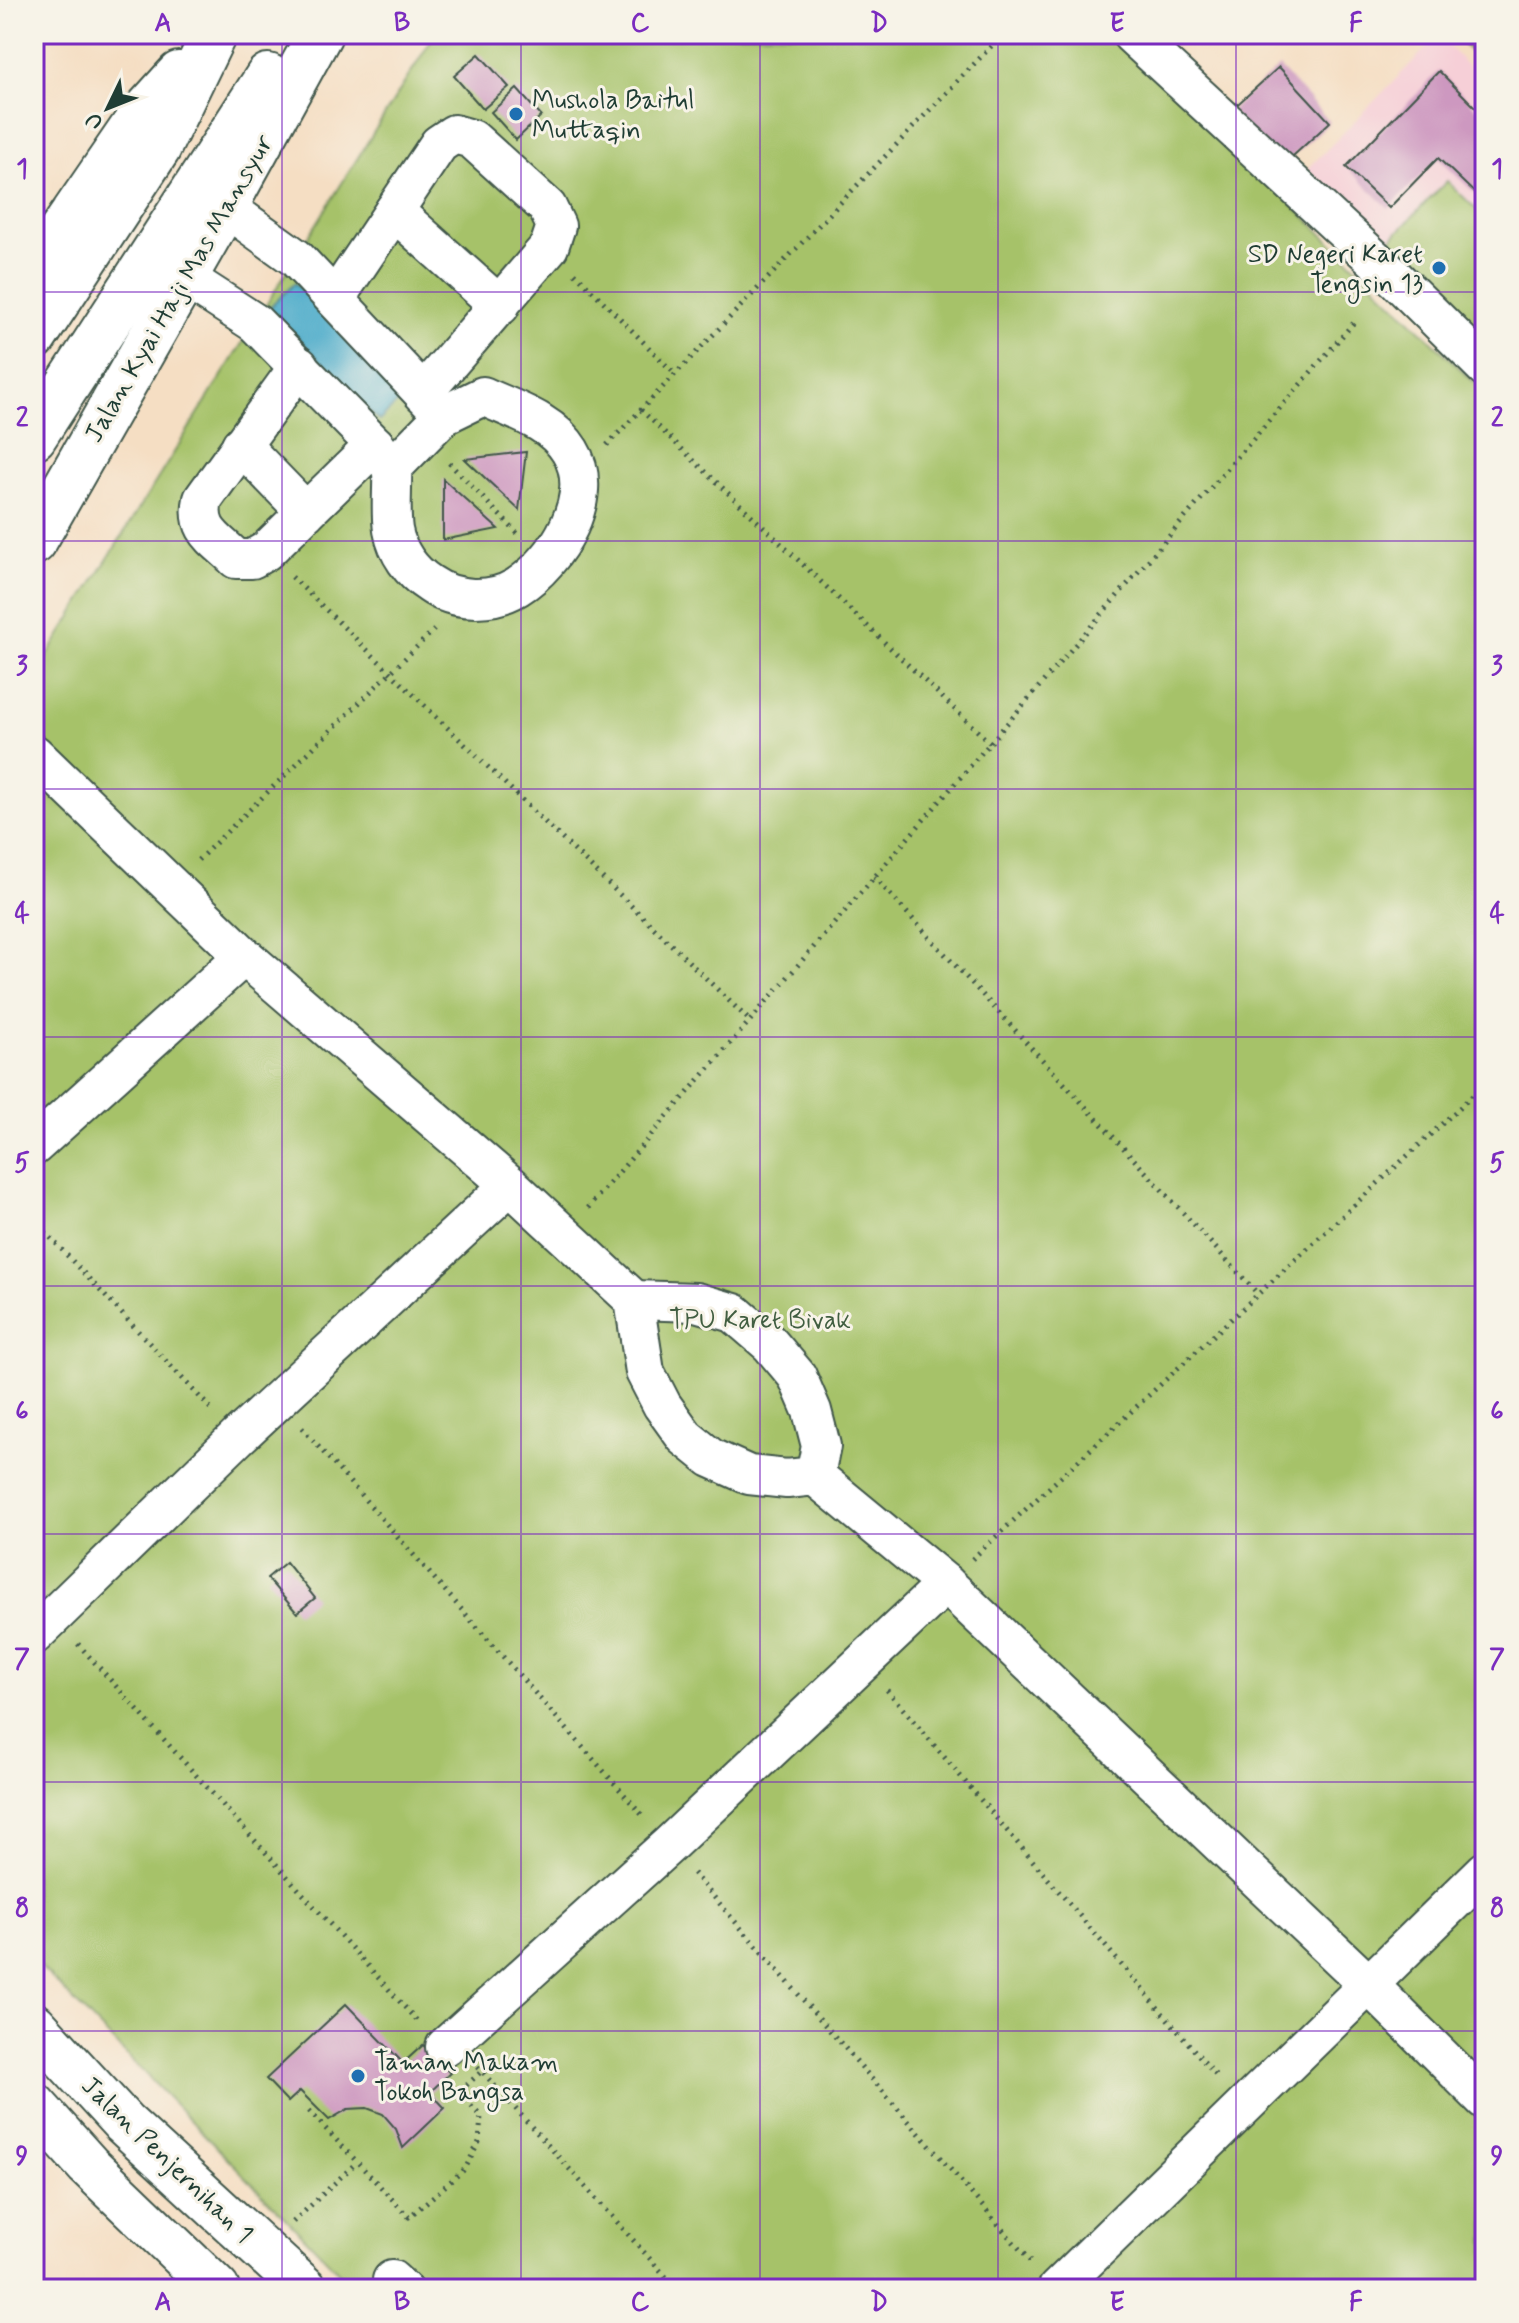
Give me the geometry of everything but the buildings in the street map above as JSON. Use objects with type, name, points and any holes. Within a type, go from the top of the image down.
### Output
[{"type":"main road","name":"Jalan Kyai Haji Mas Mansyur","points":[[34,437],[295,34]]},
{"type":"main road","name":"Jalan Kyai Haji Mas Mansyur","points":[[34,542],[320,34]]},
{"type":"main road","points":[[34,338],[158,149],[213,36]]},
{"type":"main road","points":[[34,271],[139,118],[213,36]]},
{"type":"main road","name":"Jalan Penjernihan 1","points":[[34,2025],[124,2123],[275,2266]]},
{"type":"main road","points":[[34,2105],[88,2165],[206,2279],[275,2266]]},
{"type":"street","points":[[1131,34],[1396,279],[1485,367]]},
{"type":"street","points":[[299,366],[203,499],[200,514],[203,526],[236,559],[252,559],[266,551],[306,512],[383,456],[430,415],[500,306],[549,247],[556,226],[547,207],[472,139],[454,134],[439,144],[335,299]]},
{"type":"street","points":[[225,207],[296,258],[335,299],[430,415]]},
{"type":"street","points":[[394,211],[500,306]]},
{"type":"street","points":[[184,277],[255,323],[383,456],[393,529],[402,555],[418,576],[440,591],[466,598],[492,597],[517,587],[544,562],[563,538],[575,515],[580,473],[570,450],[550,427],[483,396],[430,415]]},
{"type":"street","points":[[241,445],[306,512]]},
{"type":"street","points":[[34,754],[244,956],[510,1185],[634,1300],[645,1372],[662,1405],[685,1437],[711,1458],[749,1475],[787,1479],[815,1476],[946,1584],[1369,1985],[1485,2100]]},
{"type":"street","points":[[34,1146],[244,956]]},
{"type":"street","points":[[44,1626],[238,1437],[510,1185]]},
{"type":"street","points":[[634,1300],[696,1302],[734,1313],[770,1344],[797,1376],[812,1411],[821,1446],[815,1476]]},
{"type":"street","points":[[445,2047],[669,1845],[946,1584]]},
{"type":"street","points":[[1057,2289],[1485,1871]]},
{"type":"path","points":[[580,473],[1003,34]]},
{"type":"path","points":[[549,247],[675,375]]},
{"type":"path","points":[[564,1236],[1356,320]]},
{"type":"path","points":[[641,410],[990,743]]},
{"type":"path","points":[[430,415],[544,562]]},
{"type":"path","points":[[266,551],[750,1021]]},
{"type":"path","points":[[171,886],[466,598]]},
{"type":"path","points":[[874,877],[1258,1294]]},
{"type":"path","points":[[946,1584],[1485,1084]]},
{"type":"path","points":[[34,1220],[238,1437]]},
{"type":"path","points":[[44,1626],[407,2011],[445,2047],[483,2070],[677,2289]]},
{"type":"path","points":[[862,1662],[1244,2108]]},
{"type":"path","points":[[309,2111],[409,2217],[465,2169],[479,2142],[481,2116],[458,2093],[483,2070]]},
{"type":"path","points":[[275,2266],[357,2162]]},
{"type":"shaded area","name":"SD Negeri Karet Tengsin 13","points":[[1438,36],[1485,83],[1485,359],[1300,177]]},
{"type":"green space","name":"TPU Karet Bivak","points":[[435,34],[1118,34],[1485,393],[1485,2289],[355,2289],[34,1960],[34,677]]},
{"type":"green space","points":[[1473,34],[1485,34],[1485,67],[1463,44]]},
{"type":"green space","points":[[1447,181],[1485,218],[1485,320],[1474,332],[1385,245]]},
{"type":"water","points":[[295,283],[405,396],[379,421],[269,308]]},
{"type":"place","name":"Mushola Baitul Muttaqin","points":[[516,114]]},
{"type":"place","name":"SD Negeri Karet Tengsin 13","points":[[1439,268]]},
{"type":"place","name":"Taman Makam Tokoh Bangsa","points":[[358,2076]]}]
